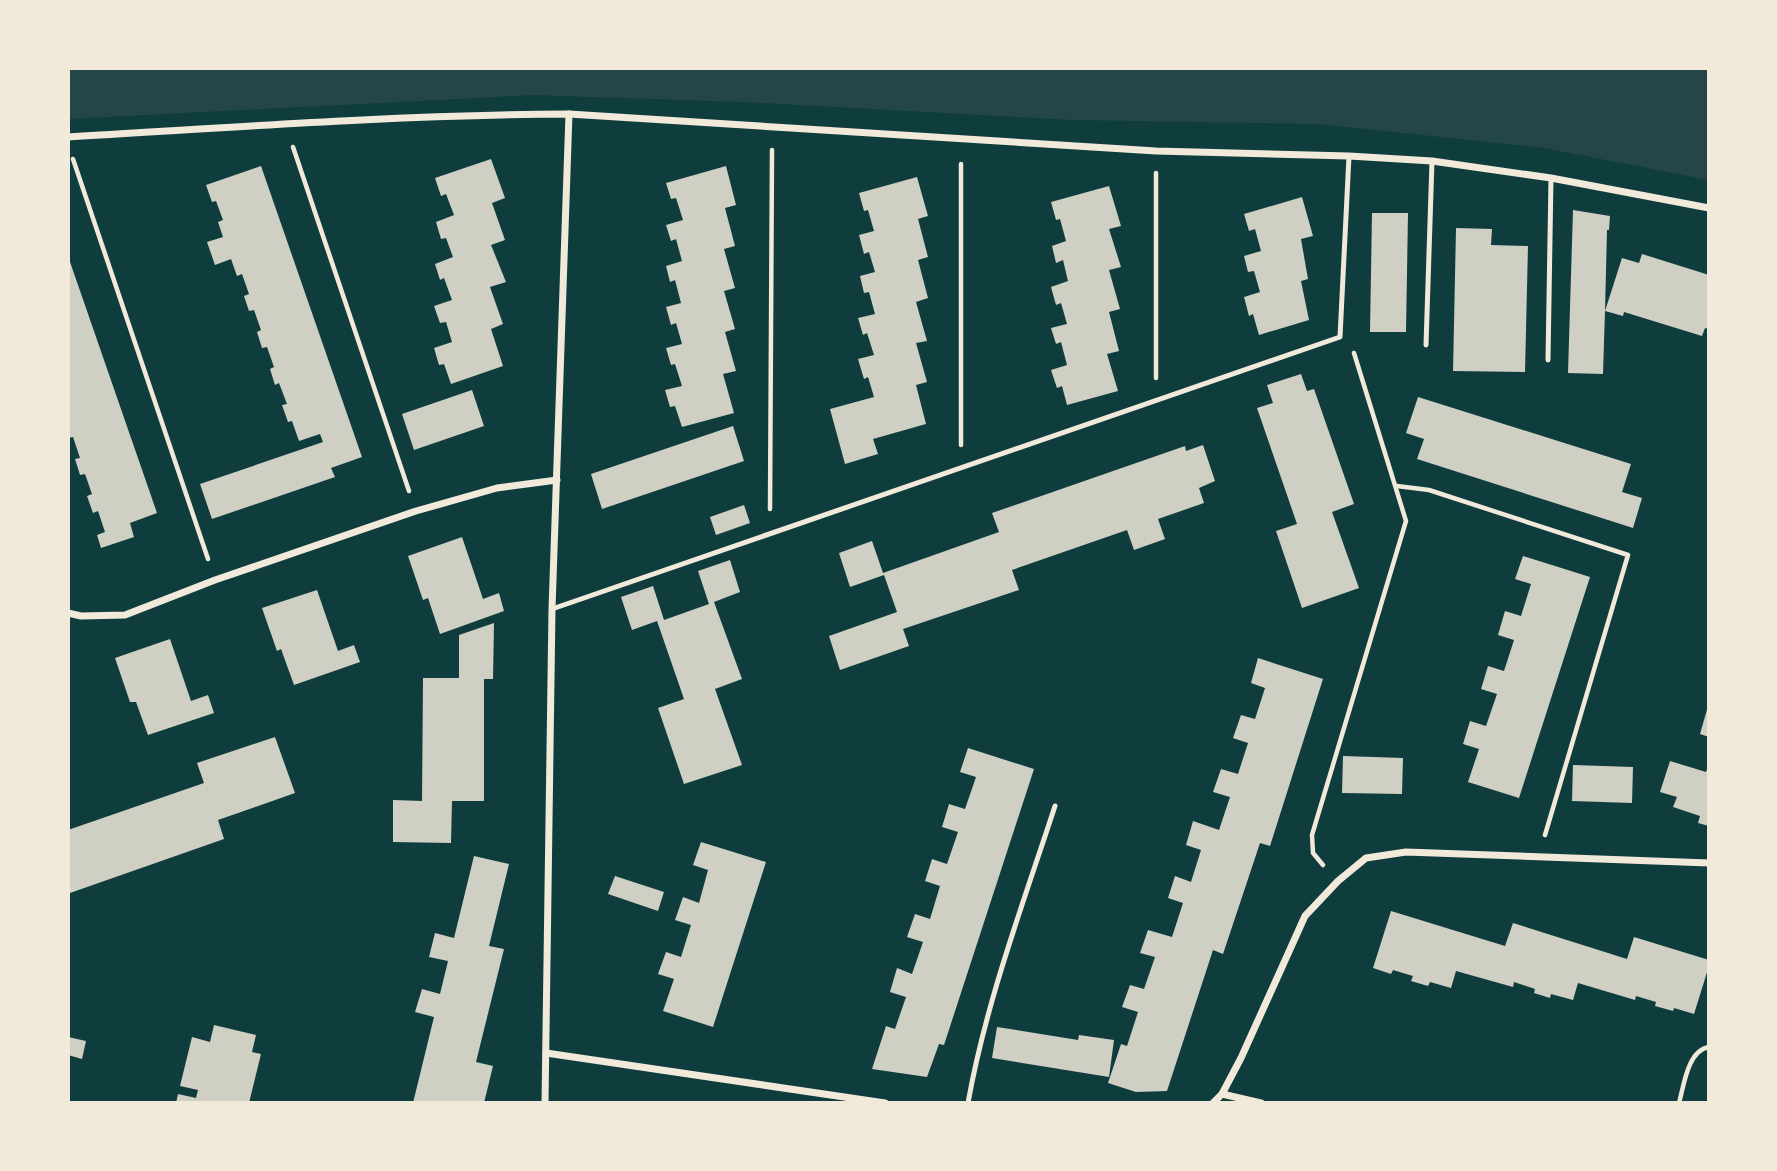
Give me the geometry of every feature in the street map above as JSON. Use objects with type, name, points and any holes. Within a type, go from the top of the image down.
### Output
[{"type":"street","points":[[545,1103],[552,609],[569,114]]},
{"type":"street","points":[[68,138],[285,124],[569,114],[1156,151],[1432,161],[1552,178],[1709,208]]},
{"type":"street","points":[[68,613],[81,616],[125,615],[215,580],[416,511],[497,488],[557,480]]},
{"type":"street","points":[[1213,1103],[1222,1094],[1241,1058],[1305,916],[1338,881],[1366,858],[1406,852],[1709,863]]},
{"type":"street","points":[[545,1054],[885,1103]]},
{"type":"street","points":[[1222,1094],[1261,1103]]},
{"type":"lane","points":[[552,609],[1340,337],[1349,156]]},
{"type":"lane","points":[[1426,345],[1432,161]]},
{"type":"lane","points":[[1548,360],[1552,178]]},
{"type":"lane","points":[[968,1103],[1000,975],[1055,806]]},
{"type":"path","points":[[285,124],[416,511]]},
{"type":"path","points":[[769,534],[772,128]]},
{"type":"path","points":[[961,138],[961,468]]},
{"type":"path","points":[[68,147],[215,580]]},
{"type":"path","points":[[1156,151],[1156,400]]},
{"type":"path","points":[[1338,881],[1313,853],[1312,835],[1406,522],[1355,354],[1340,337]]},
{"type":"path","points":[[1396,486],[1429,490],[1628,555],[1538,858]]},
{"type":"path","points":[[1679,1103],[1693,1057],[1701,1048],[1709,1047]]},
{"type":"shaded area","points":[[68,68],[1709,68],[1709,180],[1544,148],[1319,124],[1073,120],[742,102],[532,95],[68,119]]},
{"type":"building","points":[[491,159],[505,198],[492,203],[505,240],[491,245],[506,282],[490,287],[503,324],[491,329],[503,366],[451,384],[444,364],[439,365],[434,348],[452,342],[446,322],[440,323],[434,306],[452,300],[444,278],[440,280],[435,264],[453,257],[446,238],[441,239],[436,222],[454,215],[446,194],[441,196],[435,178]]},
{"type":"building","points":[[261,166],[362,457],[331,468],[335,477],[212,519],[200,484],[323,442],[320,434],[299,441],[292,421],[288,422],[282,405],[287,404],[279,383],[275,385],[270,369],[274,367],[267,347],[262,348],[257,332],[261,330],[254,310],[249,311],[244,296],[249,294],[242,274],[237,276],[231,259],[215,265],[207,242],[223,237],[218,222],[223,220],[206,185]]},
{"type":"building","points":[[726,166],[736,205],[725,208],[735,246],[724,249],[735,288],[724,291],[735,329],[725,332],[736,371],[723,374],[734,413],[682,427],[675,406],[670,407],[665,390],[682,386],[666,348],[682,344],[676,323],[671,325],[666,307],[681,303],[675,280],[670,282],[666,266],[682,261],[676,239],[671,241],[666,225],[683,220],[676,198],[671,199],[666,183]]},
{"type":"building","points":[[917,177],[928,216],[918,219],[928,257],[918,260],[928,298],[916,302],[927,341],[916,343],[927,382],[916,385],[926,424],[873,439],[878,454],[845,464],[830,409],[874,397],[868,377],[864,379],[858,359],[874,355],[867,333],[863,335],[858,318],[875,314],[869,292],[864,293],[860,276],[875,272],[869,252],[864,254],[859,235],[874,231],[868,210],[864,211],[859,193]]},
{"type":"building","points":[[1109,186],[1121,226],[1109,229],[1121,267],[1109,270],[1120,309],[1109,312],[1119,351],[1107,354],[1118,391],[1067,405],[1062,386],[1057,388],[1051,370],[1067,365],[1061,342],[1056,344],[1051,328],[1067,324],[1061,303],[1056,305],[1051,287],[1068,281],[1063,260],[1056,263],[1052,246],[1066,241],[1060,219],[1056,220],[1051,202]]},
{"type":"building","points":[[1302,197],[1313,236],[1301,239],[1308,279],[1301,281],[1309,320],[1259,335],[1253,314],[1249,316],[1244,297],[1260,292],[1254,271],[1248,272],[1244,256],[1261,251],[1255,229],[1249,231],[1244,214]]},
{"type":"building","points":[[1573,210],[1610,216],[1607,230],[1603,374],[1568,373]]},
{"type":"building","points":[[1372,213],[1408,213],[1406,332],[1370,332]]},
{"type":"building","points":[[1456,228],[1492,229],[1491,245],[1528,246],[1525,372],[1453,371]]},
{"type":"building","points":[[1642,254],[1709,275],[1709,329],[1705,328],[1702,336],[1624,312],[1623,316],[1605,311],[1622,258],[1639,263]]},
{"type":"building","points":[[69,259],[157,513],[130,523],[134,537],[101,548],[97,535],[105,532],[98,511],[93,513],[87,496],[92,494],[85,474],[80,475],[75,459],[80,458],[73,437],[68,438]]},
{"type":"building","points":[[1301,374],[1307,391],[1314,389],[1354,504],[1332,512],[1359,588],[1302,608],[1276,531],[1297,524],[1257,408],[1273,403],[1267,385]]},
{"type":"building","points":[[472,390],[484,426],[414,450],[402,414]]},
{"type":"building","points":[[1418,397],[1631,464],[1622,492],[1642,498],[1633,528],[1417,459],[1424,439],[1406,433]]},
{"type":"building","points":[[733,426],[744,461],[602,509],[591,474]]},
{"type":"building","points":[[1203,445],[1215,481],[1199,488],[1204,503],[1158,519],[1165,539],[1134,550],[1127,530],[1012,570],[1019,590],[903,629],[909,646],[840,670],[829,636],[897,612],[884,575],[850,587],[839,553],[872,541],[883,573],[999,532],[992,513],[1185,446],[1186,451]]},
{"type":"building","points":[[744,505],[750,523],[716,535],[710,517]]},
{"type":"building","points":[[462,537],[483,599],[499,593],[504,611],[440,634],[428,598],[423,600],[408,556]]},
{"type":"building","points":[[1523,556],[1590,577],[1519,798],[1468,782],[1479,749],[1463,744],[1470,721],[1486,726],[1497,694],[1481,689],[1488,666],[1504,671],[1514,640],[1498,635],[1505,611],[1521,616],[1531,584],[1515,579]]},
{"type":"building","points":[[730,560],[740,592],[714,602],[742,679],[715,689],[742,765],[684,784],[658,708],[684,699],[657,621],[632,630],[621,597],[653,586],[664,620],[709,604],[698,571]]},
{"type":"building","points":[[317,590],[338,651],[354,645],[360,662],[294,685],[281,649],[277,651],[262,608]]},
{"type":"building","points":[[494,623],[493,679],[484,679],[484,801],[452,801],[451,843],[393,842],[393,800],[422,801],[423,678],[459,678],[459,635]]},
{"type":"building","points":[[170,639],[191,701],[208,695],[214,713],[148,735],[136,702],[130,702],[115,658]]},
{"type":"building","points":[[1258,658],[1323,679],[1270,846],[1260,843],[1223,954],[1213,950],[1167,1091],[1136,1092],[1108,1083],[1121,1044],[1127,1046],[1138,1012],[1122,1007],[1130,985],[1144,989],[1155,957],[1140,953],[1148,930],[1172,937],[1183,903],[1168,898],[1175,876],[1191,882],[1201,850],[1186,845],[1193,821],[1219,830],[1230,797],[1213,792],[1221,769],[1238,774],[1248,743],[1233,738],[1241,715],[1255,719],[1265,688],[1251,683]]},
{"type":"building","points":[[1709,706],[1709,737],[1700,734]]},
{"type":"building","points":[[275,737],[295,793],[218,820],[224,839],[70,893],[68,830],[204,783],[197,763]]},
{"type":"building","points":[[968,748],[1034,769],[944,1045],[939,1044],[927,1077],[872,1069],[886,1026],[895,1029],[906,997],[890,992],[897,968],[912,974],[923,942],[907,937],[915,914],[930,919],[940,886],[925,881],[932,859],[947,864],[958,832],[942,827],[949,804],[965,809],[976,777],[960,772]]},
{"type":"building","points":[[1343,756],[1403,758],[1402,794],[1342,793]]},
{"type":"building","points":[[1670,761],[1706,772],[1709,764],[1709,826],[1698,823],[1700,816],[1673,807],[1677,797],[1660,792]]},
{"type":"building","points":[[1573,765],[1633,767],[1632,803],[1572,801]]},
{"type":"building","points":[[701,842],[766,862],[713,1027],[663,1011],[674,979],[658,974],[666,952],[681,957],[691,925],[675,920],[683,897],[699,903],[708,870],[693,865]]},
{"type":"building","points":[[474,856],[509,864],[489,946],[504,949],[476,1062],[493,1066],[484,1103],[413,1103],[434,1017],[415,1012],[422,989],[440,994],[448,961],[429,957],[435,933],[454,938]]},
{"type":"building","points":[[615,876],[664,892],[658,911],[608,894]]},
{"type":"building","points":[[1391,911],[1505,946],[1513,923],[1627,959],[1634,937],[1709,960],[1709,966],[1694,1014],[1674,1008],[1673,1011],[1655,1006],[1656,1002],[1636,996],[1635,1000],[1578,983],[1573,1000],[1551,994],[1550,998],[1534,993],[1535,989],[1514,982],[1513,987],[1456,971],[1451,988],[1430,982],[1428,986],[1411,981],[1413,976],[1393,970],[1391,974],[1373,968]]},
{"type":"building","points":[[214,1025],[256,1035],[252,1052],[261,1054],[249,1103],[176,1103],[178,1094],[196,1098],[198,1090],[180,1086],[192,1037],[210,1042]]},
{"type":"building","points":[[997,1027],[1078,1040],[1079,1035],[1114,1040],[1109,1077],[992,1058]]},
{"type":"building","points":[[68,1037],[86,1041],[82,1059],[68,1055]]}]
